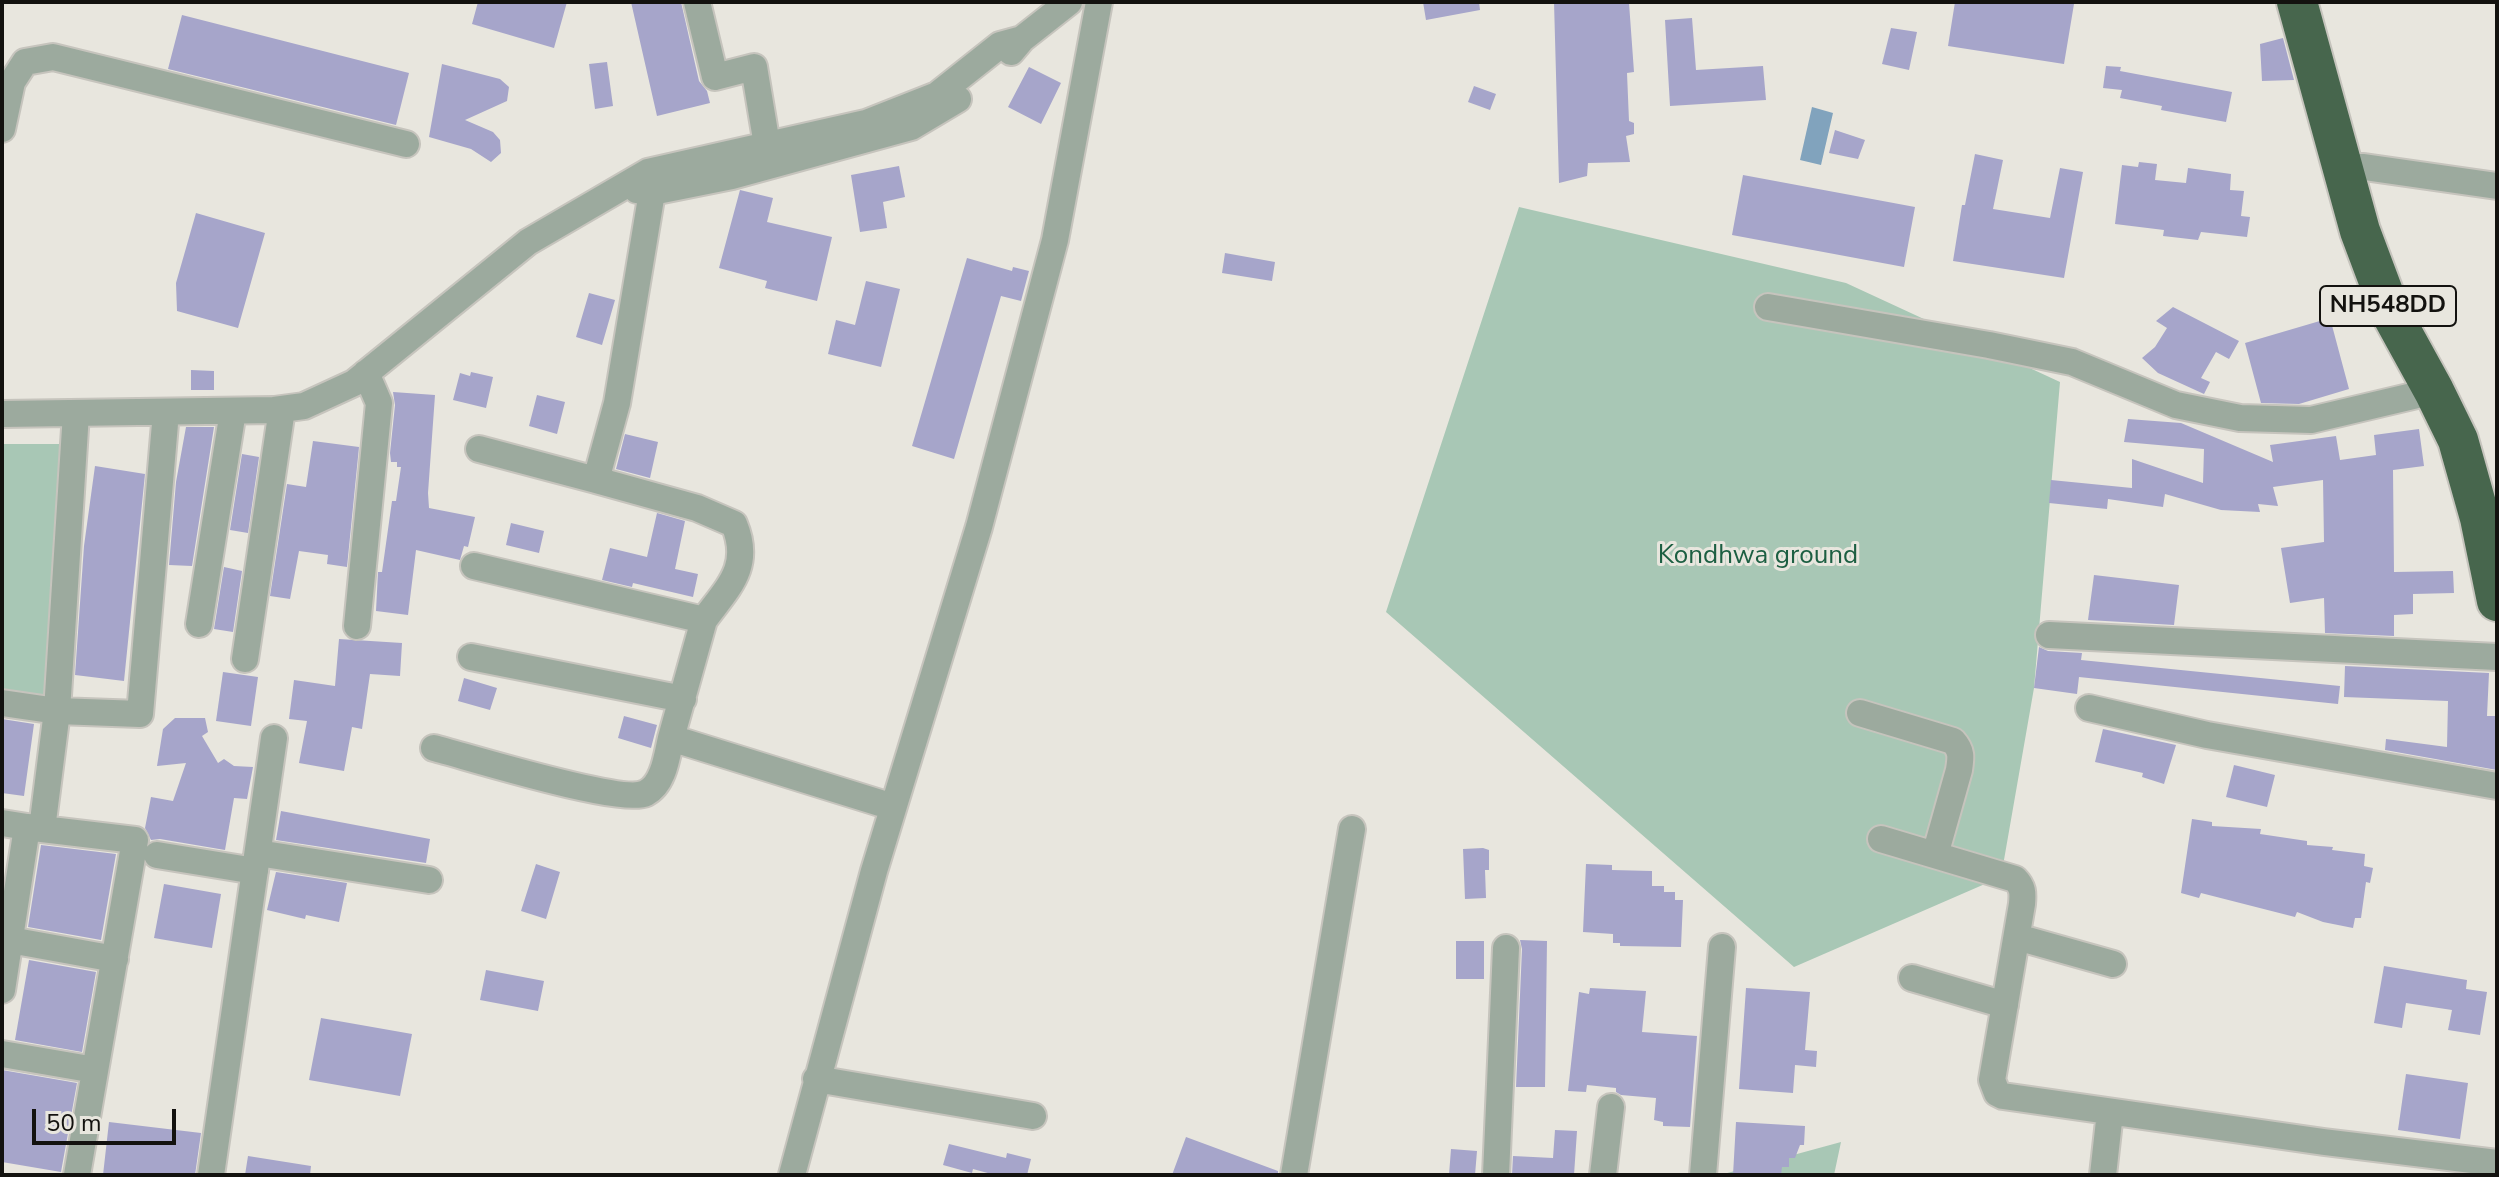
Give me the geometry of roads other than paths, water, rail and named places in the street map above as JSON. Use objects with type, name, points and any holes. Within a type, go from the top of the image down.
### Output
[{"type":"highway","name":"NH548DD","points":[[2297,2],[2360,231],[2390,311],[2458,440],[2480,518],[2497,601]]},
{"type":"street","points":[[697,2],[715,77],[754,67],[767,145]]},
{"type":"street","points":[[650,182],[732,176],[911,127],[958,99],[1007,57],[1022,39],[1069,2]]},
{"type":"street","points":[[792,1175],[893,807],[979,527],[1055,240],[1099,2]]},
{"type":"street","points":[[2,414],[233,411],[304,406],[331,396],[366,373],[528,242],[621,189],[767,145],[866,123],[937,95],[1000,45],[1022,39]]},
{"type":"street","points":[[2,129],[12,82],[25,62],[53,57],[406,144]]},
{"type":"street","points":[[2343,167],[2364,167],[2497,186]]},
{"type":"street","points":[[596,480],[617,403],[650,182]]},
{"type":"street","points":[[1768,307],[2072,362],[2176,405],[2240,418],[2311,420],[2434,391]]},
{"type":"street","points":[[357,626],[379,403],[366,373]]},
{"type":"street","points":[[245,659],[282,409]]},
{"type":"street","points":[[199,624],[233,411]]},
{"type":"street","points":[[2,703],[57,711],[140,714],[166,412]]},
{"type":"street","points":[[2,990],[24,826],[57,711],[76,413]]},
{"type":"street","points":[[434,748],[596,791],[632,796],[646,793],[655,786],[661,774],[704,620],[729,587],[740,565],[741,541],[734,524],[718,514],[479,449]]},
{"type":"street","points":[[474,566],[704,620]]},
{"type":"street","points":[[2049,635],[2497,657]]},
{"type":"street","points":[[471,657],[683,699]]},
{"type":"street","points":[[2089,708],[2207,735],[2497,786]]},
{"type":"street","points":[[1860,713],[1953,741],[1960,748],[1959,770],[1935,855]]},
{"type":"street","points":[[211,1175],[274,738]]},
{"type":"street","points":[[671,738],[893,807]]},
{"type":"street","points":[[24,826],[135,840],[77,1175]]},
{"type":"street","points":[[1294,1175],[1352,829]]},
{"type":"street","points":[[1881,839],[2015,879],[2020,884],[2023,892],[2017,937],[1992,1080],[1997,1093],[2011,1098],[2324,1142],[2497,1163]]},
{"type":"street","points":[[157,855],[429,880]]},
{"type":"street","points":[[2017,937],[2113,964]]},
{"type":"street","points":[[10,940],[115,959]]},
{"type":"street","points":[[1703,1175],[1722,947]]},
{"type":"street","points":[[1496,1175],[1506,948]]},
{"type":"street","points":[[1912,978],[2005,1005]]},
{"type":"street","points":[[2,1054],[95,1070]]},
{"type":"street","points":[[816,1079],[1033,1116]]},
{"type":"street","points":[[1603,1175],[1611,1107]]},
{"type":"street","points":[[2103,1175],[2110,1112]]},
{"type":"water","points":[[1812,107],[1833,113],[1821,165],[1800,160]]},
{"type":"park label","name":"Kondhwa ground","points":[[1758,557]]}]
